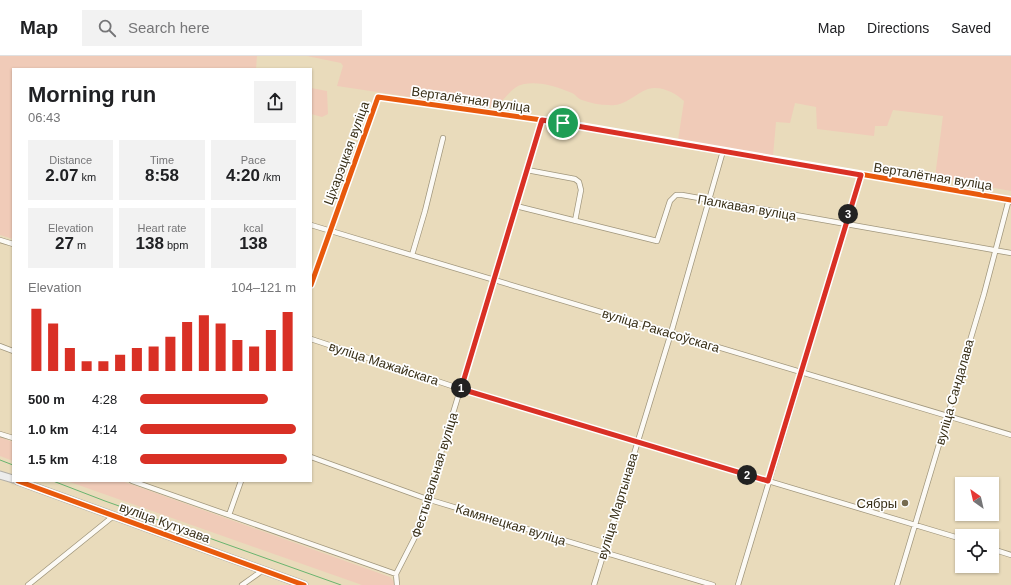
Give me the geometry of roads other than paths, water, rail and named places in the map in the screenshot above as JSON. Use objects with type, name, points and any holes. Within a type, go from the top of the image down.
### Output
[{"type":"main road","points":[[0,474],[12,479]]},
{"type":"main road","name":"вуліца Кутузава","points":[[21,482],[304,585]]},
{"type":"street","name":"Верталётная вуліца","points":[[378,97],[542,120],[1010,200]]},
{"type":"street","name":"Ціхарэцкая вуліца","points":[[312,282],[378,97]]},
{"type":"street","name":"Фестывальная вуліца","points":[[395,574],[416,535],[542,120]]},
{"type":"street","points":[[412,255],[426,211],[443,138]]},
{"type":"street","name":"вуліца Мартынава","points":[[594,585],[671,333],[723,151]]},
{"type":"street","points":[[527,170],[575,179],[580,182],[581,190],[575,221]]},
{"type":"street","points":[[738,585],[845,224],[861,175]]},
{"type":"street","name":"Палкавая вуліца","points":[[516,206],[656,241],[673,197],[682,195],[709,201],[1011,253]]},
{"type":"street","name":"вуліца Сандалава","points":[[897,585],[1010,200]]},
{"type":"street","name":"вуліца Ракасоўскага","points":[[312,225],[1011,435]]},
{"type":"street","points":[[0,240],[12,244]]},
{"type":"street","name":"вуліца Мажайскага","points":[[312,339],[461,389],[955,537]]},
{"type":"street","points":[[0,346],[12,351]]},
{"type":"street","points":[[0,434],[12,438]]},
{"type":"street","name":"Камянецкая вуліца","points":[[312,457],[427,499],[713,585]]},
{"type":"street","points":[[135,482],[395,574],[397,585]]},
{"type":"street","points":[[229,515],[241,482]]},
{"type":"street","points":[[28,585],[112,518],[113,515]]},
{"type":"street","points":[[999,551],[1011,554]]},
{"type":"street","points":[[242,585],[259,573],[261,569]]},
{"type":"waterway","points":[[0,460],[12,465]]},
{"type":"waterway","points":[[56,482],[341,585]]},
{"type":"place","name":"Сябры","points":[[905,503]]}]
